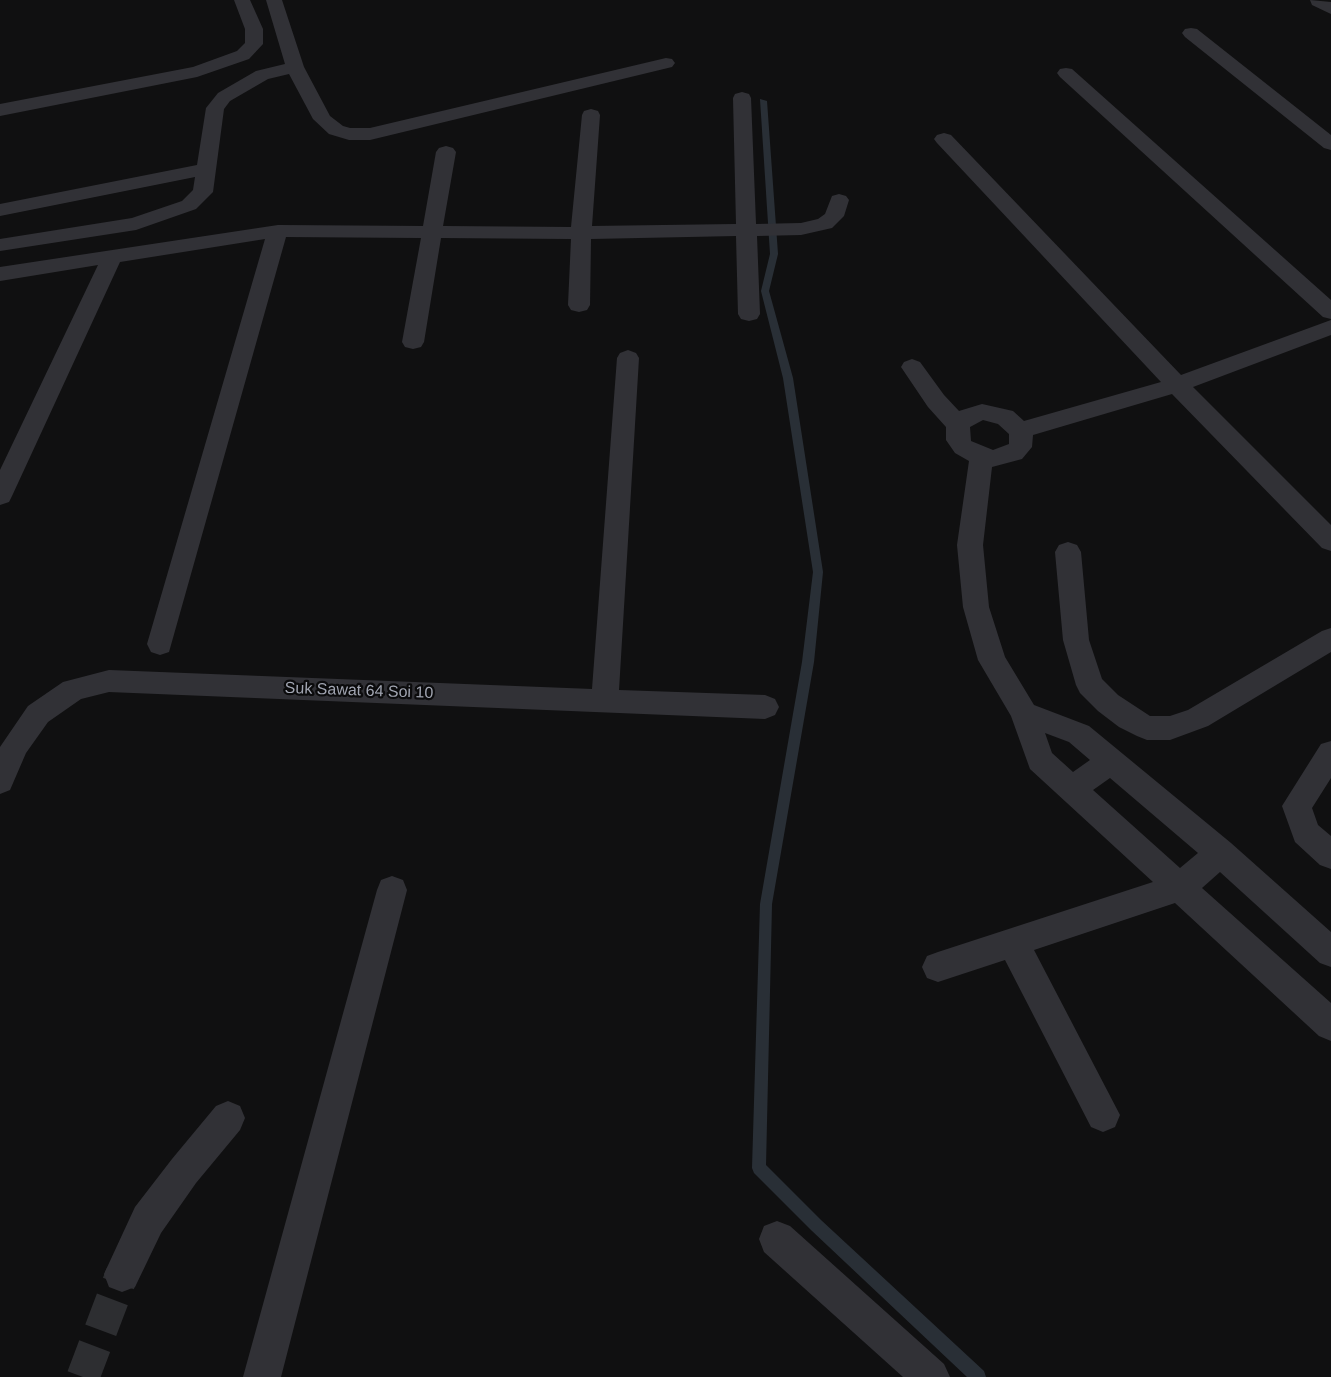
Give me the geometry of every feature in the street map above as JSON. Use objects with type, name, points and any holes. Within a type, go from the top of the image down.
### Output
[{"type":"street","points":[[0,110],[197,72],[242,55],[254,44],[254,29],[242,0]]},
{"type":"street","points":[[274,0],[295,67],[322,119],[336,130],[349,134],[370,134],[666,63]]},
{"type":"street","points":[[1318,0],[1331,9]]},
{"type":"street","points":[[1191,33],[1331,144]]},
{"type":"street","points":[[0,245],[136,224],[169,214],[189,205],[203,192],[215,108],[224,97],[262,75],[295,67]]},
{"type":"street","points":[[1066,74],[1331,312]]},
{"type":"street","points":[[742,98],[749,314]]},
{"type":"street","points":[[579,305],[582,233],[591,115]]},
{"type":"street","points":[[944,140],[1177,385],[1331,541]]},
{"type":"street","points":[[413,342],[446,152]]},
{"type":"street","points":[[0,210],[206,169]]},
{"type":"street","points":[[0,274],[278,230],[582,233],[801,229],[825,224],[834,216],[839,200]]},
{"type":"street","points":[[160,644],[278,230]]},
{"type":"street","points":[[0,496],[112,256]]},
{"type":"street","points":[[1020,430],[1177,385],[1331,327]]},
{"type":"street","points":[[605,700],[628,358]]},
{"type":"street","points":[[912,366],[936,401],[958,425]]},
{"type":"street","points":[[982,412],[1005,417],[1020,430],[1022,439],[1020,447],[1014,453],[993,458],[981,456],[963,447],[958,440],[958,425],[964,418],[982,412]]},
{"type":"street","points":[[981,456],[970,545],[976,607],[992,660],[1024,714],[1040,760],[1073,788],[1331,1025]]},
{"type":"street","points":[[1068,552],[1076,640],[1090,685],[1129,720],[1147,728],[1170,728],[1198,718],[1331,639]]},
{"type":"street","name":"Suk Sawat 64 Soi 10","points":[[0,781],[14,747],[38,714],[73,690],[109,681],[765,707]]},
{"type":"street","points":[[1024,714],[1078,734],[1220,853],[1331,952]]},
{"type":"street","points":[[1331,753],[1297,806],[1306,833],[1331,854]]},
{"type":"street","points":[[1073,788],[1111,761]]},
{"type":"street","points":[[938,967],[1181,887],[1220,853]]},
{"type":"street","points":[[262,1377],[392,890]]},
{"type":"street","points":[[1013,943],[1103,1115]]},
{"type":"street","points":[[122,1274],[148,1220],[184,1171],[228,1118]]},
{"type":"street","points":[[777,1239],[931,1377]]},
{"type":"waterway","points":[[763,101],[774,254],[765,291],[788,378],[818,572],[808,662],[766,904],[759,1168],[816,1225],[978,1377]]},
{"type":"tunnel","points":[[83,1377],[122,1274]]}]
